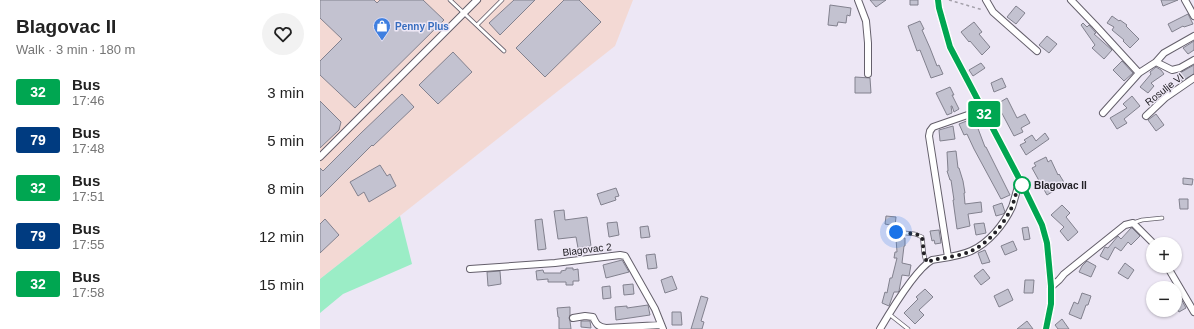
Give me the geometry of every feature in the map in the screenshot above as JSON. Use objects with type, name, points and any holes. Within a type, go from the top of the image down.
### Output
[{"type":"street","points":[[320,157],[478,0]]},
{"type":"street","points":[[858,0],[866,21],[868,74]]},
{"type":"street","points":[[938,0],[950,47],[1042,225],[1047,243],[1051,286],[1051,304],[1046,329]]},
{"type":"street","points":[[986,0],[993,12],[1037,51]]},
{"type":"street","points":[[1071,0],[1139,73]]},
{"type":"street","points":[[1185,0],[1194,16]]},
{"type":"street","points":[[1103,113],[1139,73],[1156,62],[1164,53],[1194,36]]},
{"type":"street","points":[[1156,62],[1172,70],[1180,68],[1194,60]]},
{"type":"street","name":"Rosulje VI","points":[[1146,116],[1165,98],[1194,78]]},
{"type":"street","points":[[948,257],[929,136],[930,131],[933,127],[982,110]]},
{"type":"street","points":[[880,329],[911,282],[928,263],[932,260],[971,251],[986,242],[998,230],[1007,217],[1020,180]]},
{"type":"street","points":[[1051,286],[1125,225],[1133,223],[1147,237]]},
{"type":"street","name":"Blagovac 2","points":[[470,269],[555,263],[620,255],[625,256],[655,309],[662,327]]},
{"type":"street","points":[[1171,273],[1194,312]]},
{"type":"street","points":[[573,318],[585,316],[593,317],[596,324],[601,328],[662,327]]},
{"type":"lane","points":[[450,0],[504,50]]},
{"type":"lane","points":[[477,25],[502,0]]},
{"type":"lane","points":[[1133,223],[1142,220],[1162,218]]},
{"type":"lane","points":[[896,232],[916,234],[922,237],[925,261],[928,263]]},
{"type":"lane","points":[[889,314],[908,329]]},
{"type":"path","points":[[949,0],[993,12]]},
{"type":"shaded area","points":[[320,0],[633,0],[615,46],[320,279]]},
{"type":"green space","points":[[400,216],[412,264],[343,294],[320,313],[320,279]]},
{"type":"building","name":"Penny Plus","points":[[320,0],[374,0],[377,3],[380,0],[423,0],[444,20],[355,108],[320,75],[320,61],[342,39],[320,18]]},
{"type":"building","points":[[514,0],[535,0],[500,35],[489,23]]},
{"type":"building","points":[[564,0],[579,0],[601,22],[545,77],[516,48]]},
{"type":"building","points":[[870,0],[886,0],[876,7]]},
{"type":"building","points":[[910,0],[918,0],[918,5],[910,5]]},
{"type":"building","points":[[1161,0],[1178,0],[1163,6]]},
{"type":"building","points":[[830,5],[851,8],[850,16],[847,15],[846,23],[838,22],[837,26],[828,25]]},
{"type":"building","points":[[1016,6],[1025,13],[1016,24],[1007,17]]},
{"type":"building","points":[[1188,14],[1193,24],[1183,26],[1172,32],[1168,24]]},
{"type":"building","points":[[1112,16],[1127,25],[1126,26],[1139,39],[1130,48],[1123,41],[1124,40],[1112,30],[1114,27],[1107,23]]},
{"type":"building","points":[[920,21],[924,29],[922,30],[937,66],[939,65],[943,74],[931,78],[920,50],[917,51],[908,26]]},
{"type":"building","points":[[974,22],[982,32],[979,34],[990,47],[982,55],[961,32]]},
{"type":"building","points":[[1083,23],[1087,27],[1089,25],[1096,33],[1094,34],[1112,50],[1104,59],[1092,48],[1095,45],[1081,25]]},
{"type":"building","points":[[1047,36],[1057,44],[1049,53],[1039,45]]},
{"type":"building","points":[[1194,41],[1194,50],[1188,54],[1183,48]]},
{"type":"building","points":[[453,52],[472,72],[438,104],[419,85]]},
{"type":"building","points":[[1122,61],[1133,73],[1124,81],[1113,70]]},
{"type":"building","points":[[981,63],[985,68],[973,76],[969,70]]},
{"type":"building","points":[[1194,65],[1194,74],[1182,81],[1178,74]]},
{"type":"building","points":[[1156,67],[1164,74],[1151,83],[1154,86],[1148,93],[1140,87],[1151,74],[1150,72]]},
{"type":"building","points":[[855,77],[870,78],[871,93],[855,93]]},
{"type":"building","points":[[1002,78],[1006,87],[994,92],[991,83]]},
{"type":"building","points":[[950,87],[959,109],[954,112],[951,106],[952,113],[947,115],[936,93]]},
{"type":"building","points":[[402,94],[414,107],[373,146],[372,145],[320,197],[320,168],[323,171]]},
{"type":"building","points":[[1132,96],[1140,106],[1124,119],[1127,123],[1117,129],[1110,118],[1127,108],[1123,104]]},
{"type":"building","points":[[1007,98],[1017,118],[1025,114],[1030,123],[1021,128],[1023,132],[1014,136],[997,104]]},
{"type":"building","points":[[320,101],[341,122],[339,130],[320,148]]},
{"type":"building","points":[[1156,114],[1164,125],[1156,131],[1148,120]]},
{"type":"building","points":[[974,118],[985,147],[1010,195],[1001,199],[967,134],[964,135],[959,124]]},
{"type":"building","points":[[953,126],[955,139],[940,141],[939,130]]},
{"type":"building","points":[[1045,133],[1049,139],[1026,155],[1020,145],[1026,142],[1024,140],[1032,135],[1036,141]]},
{"type":"building","points":[[956,151],[958,168],[963,181],[965,204],[981,202],[982,212],[968,214],[970,226],[957,229],[951,180],[947,171],[947,152]]},
{"type":"building","points":[[1046,157],[1048,162],[1051,160],[1058,175],[1059,174],[1065,184],[1047,195],[1032,168],[1036,166],[1034,163]]},
{"type":"building","points":[[380,165],[387,176],[390,174],[396,186],[369,202],[364,192],[358,196],[350,182]]},
{"type":"building","points":[[1183,178],[1193,179],[1192,185],[1183,184]]},
{"type":"building","points":[[616,188],[619,196],[615,197],[616,200],[601,205],[597,194]]},
{"type":"building","points":[[1179,199],[1188,199],[1188,209],[1180,209]]},
{"type":"building","points":[[1002,203],[1005,212],[996,216],[993,206]]},
{"type":"building","points":[[1062,205],[1070,213],[1066,217],[1078,232],[1068,241],[1060,231],[1064,227],[1051,215]]},
{"type":"building","points":[[564,210],[565,220],[587,217],[591,246],[578,248],[576,237],[558,239],[554,211]]},
{"type":"building","points":[[886,216],[896,217],[895,226],[885,224]]},
{"type":"building","points":[[325,219],[339,235],[320,253],[320,224]]},
{"type":"building","points":[[542,219],[546,249],[538,250],[535,220]]},
{"type":"building","points":[[617,222],[619,235],[609,237],[607,223]]},
{"type":"building","points":[[984,223],[986,233],[976,235],[974,224]]},
{"type":"building","points":[[648,226],[650,237],[641,238],[640,227]]},
{"type":"building","points":[[1028,227],[1030,239],[1024,240],[1022,228]]},
{"type":"building","points":[[1131,228],[1140,236],[1131,245],[1128,242],[1121,251],[1115,247],[1108,260],[1100,256],[1105,247],[1108,248],[1118,236],[1121,239]]},
{"type":"building","points":[[939,230],[941,243],[935,244],[934,240],[932,241],[930,231]]},
{"type":"building","points":[[905,238],[902,263],[911,265],[909,276],[902,275],[899,291],[894,292],[889,306],[882,303],[885,292],[887,293],[890,278],[892,278],[897,258],[894,258],[895,252],[897,252],[896,239]]},
{"type":"building","points":[[1013,241],[1017,250],[1005,255],[1001,246]]},
{"type":"building","points":[[985,250],[990,262],[982,264],[978,253]]},
{"type":"building","points":[[655,254],[657,268],[648,269],[646,255]]},
{"type":"building","points":[[622,260],[629,272],[606,278],[603,265]]},
{"type":"building","points":[[1087,261],[1096,266],[1091,277],[1079,272]]},
{"type":"building","points":[[1125,263],[1134,270],[1128,279],[1118,273]]},
{"type":"building","points":[[566,268],[573,268],[573,270],[578,269],[579,281],[573,281],[573,285],[566,285],[566,282],[548,282],[548,279],[537,280],[536,271],[543,270],[544,273],[561,273],[561,271],[566,270]]},
{"type":"building","points":[[983,269],[990,278],[981,285],[974,276]]},
{"type":"building","points":[[500,271],[501,284],[488,286],[487,272]]},
{"type":"building","points":[[672,276],[677,289],[665,293],[661,280]]},
{"type":"building","points":[[1025,280],[1034,280],[1033,293],[1024,293]]},
{"type":"building","points":[[633,284],[634,294],[624,295],[623,285]]},
{"type":"building","points":[[610,286],[611,298],[603,299],[602,287]]},
{"type":"building","points":[[925,289],[933,297],[919,310],[924,315],[915,324],[904,313],[918,299],[916,297]]},
{"type":"building","points":[[1008,289],[1013,300],[999,307],[994,296]]},
{"type":"building","points":[[1082,293],[1091,296],[1081,319],[1069,314],[1074,302],[1078,304]]},
{"type":"building","points":[[701,296],[708,298],[701,321],[704,322],[702,329],[691,329]]},
{"type":"building","points":[[1182,301],[1186,308],[1182,310]]},
{"type":"building","points":[[648,305],[650,315],[616,320],[615,307],[627,306],[627,308]]},
{"type":"building","points":[[570,307],[569,318],[571,329],[559,329],[557,308]]},
{"type":"building","points":[[672,312],[681,312],[682,325],[672,325]]},
{"type":"building","points":[[1062,319],[1069,329],[1058,329],[1055,325]]},
{"type":"building","points":[[581,321],[590,321],[591,328],[581,327]]},
{"type":"building","points":[[1027,321],[1033,329],[1017,329]]},
{"type":"bus line","name":"32","points":[[938,0],[950,47],[960,69],[1020,180],[1042,225],[1047,243],[1051,286],[1051,304],[1046,329]]},
{"type":"place","name":"Penny Plus","points":[[382,41]]},
{"type":"place","name":"Blagovac II","points":[[1022,185]]},
{"type":"route","points":[[896,232],[921,236],[925,261],[928,263],[932,260],[971,251],[986,242],[998,230],[1007,217],[1020,180],[1022,185]]}]
